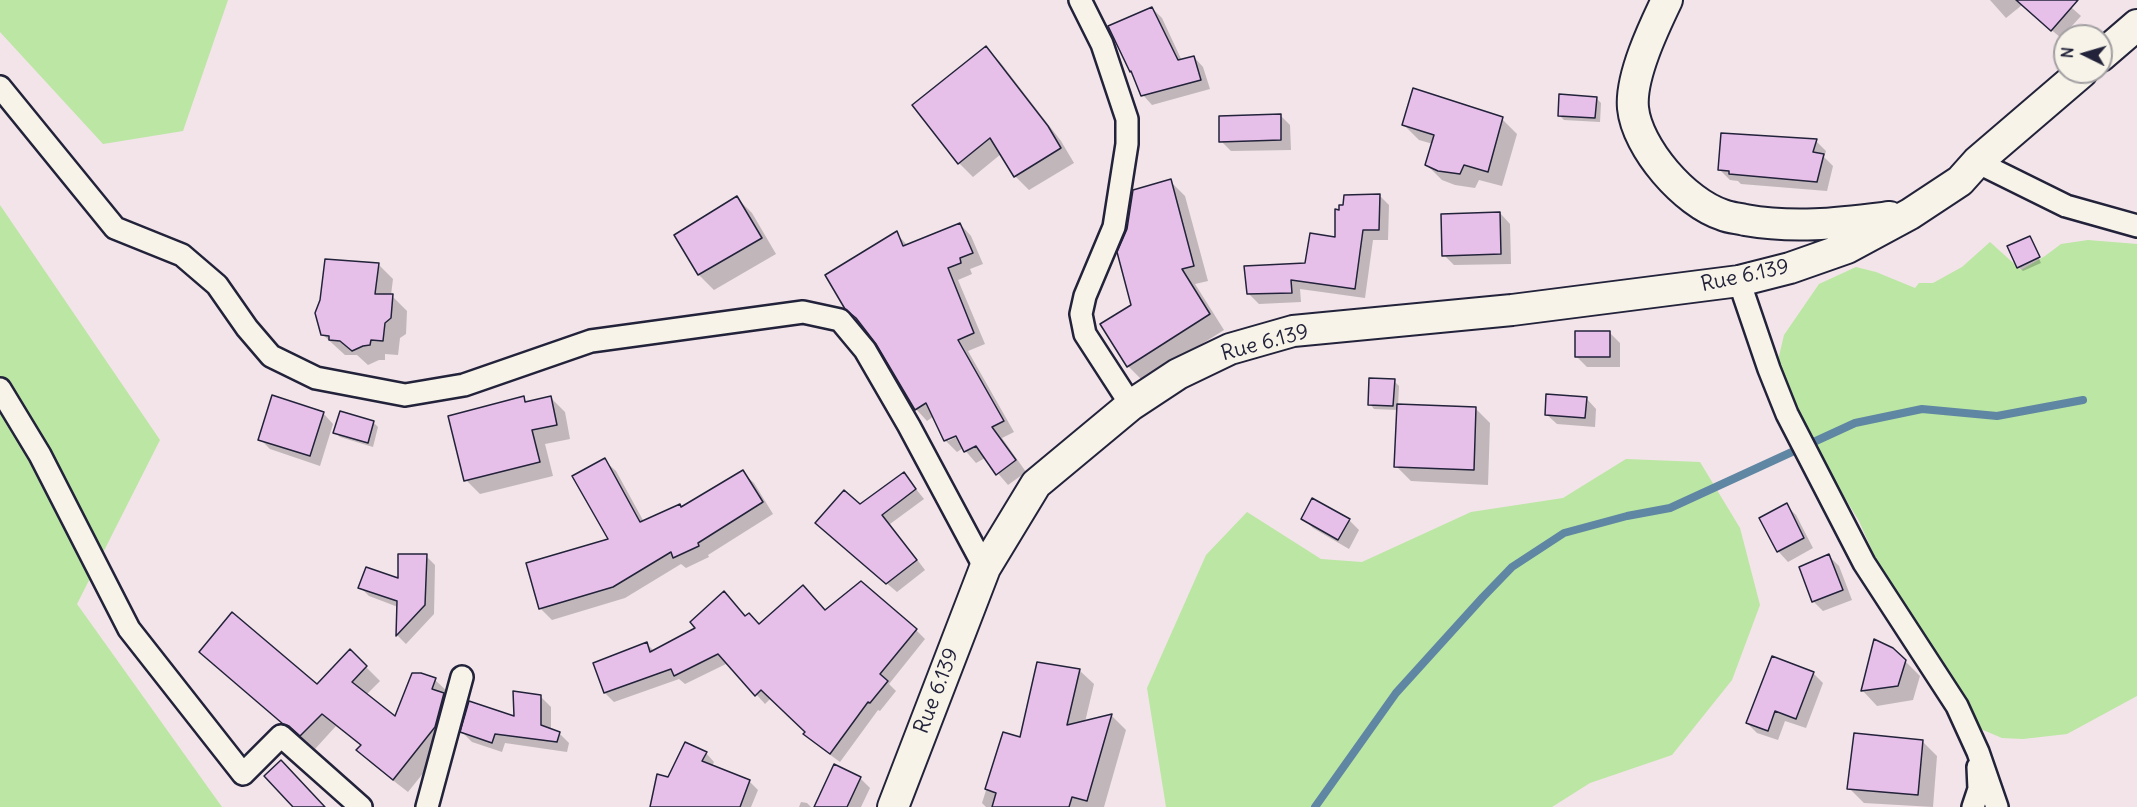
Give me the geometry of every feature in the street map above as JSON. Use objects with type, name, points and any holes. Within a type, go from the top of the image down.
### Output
[{"type":"street","points":[[1080,0],[1102,44],[1127,118],[1127,144],[1114,227],[1085,296],[1081,314],[1085,334],[1131,405]]},
{"type":"street","points":[[1667,0],[1652,31],[1635,80],[1633,108],[1640,132],[1659,166],[1687,195],[1722,215],[1775,225],[1836,224],[1911,214]]},
{"type":"street","points":[[2113,46],[2137,25]]},
{"type":"street","name":"Rue 6.139","points":[[893,807],[985,568],[1036,484],[1131,405],[1178,375],[1230,349],[1293,331],[1512,310],[1739,281],[1790,268],[1847,248],[1911,214],[1960,181],[1977,162],[2068,84]]},
{"type":"street","points":[[0,87],[115,228],[182,255],[217,285],[247,328],[271,356],[316,378],[405,395],[464,386],[591,341],[803,312],[840,320],[870,359],[909,426],[985,568]]},
{"type":"street","points":[[1977,162],[2066,206],[2137,226]]},
{"type":"street","points":[[1739,281],[1787,414],[1864,563],[1958,706],[1997,807]]},
{"type":"street","points":[[0,388],[40,455],[129,629],[243,774],[281,736],[361,807]]},
{"type":"street","points":[[427,807],[462,677]]},
{"type":"street","points":[[1973,807],[1979,789],[1977,752]]},
{"type":"green space","points":[[0,0],[228,0],[183,131],[103,144],[0,32]]},
{"type":"green space","points":[[0,205],[160,440],[77,604],[222,807],[0,807]]},
{"type":"green space","points":[[2088,240],[2137,244],[2137,696],[2067,734],[2023,739],[2002,738],[1950,716],[1897,607],[1859,521],[1777,387],[1776,369],[1784,335],[1819,284],[1856,267],[1876,272],[1915,288],[1919,283],[1933,283],[1962,267],[1990,242],[2021,270],[2061,244]]},
{"type":"green space","points":[[1626,459],[1700,462],[1740,528],[1760,605],[1732,680],[1672,755],[1590,783],[1552,807],[1166,807],[1147,688],[1206,555],[1247,512],[1321,559],[1362,562],[1471,512],[1563,498]]},
{"type":"building","points":[[2016,0],[2078,0],[2057,24],[2053,24],[2051,31]]},
{"type":"building","points":[[1152,7],[1178,60],[1194,56],[1201,80],[1141,96],[1108,26]]},
{"type":"building","points":[[986,46],[1048,126],[1061,148],[1014,177],[990,138],[958,164],[912,105]]},
{"type":"building","points":[[1413,88],[1503,117],[1488,172],[1464,165],[1460,174],[1438,171],[1425,165],[1434,135],[1402,125]]},
{"type":"building","points":[[1559,94],[1597,97],[1595,118],[1558,116]]},
{"type":"building","points":[[1281,114],[1281,140],[1219,142],[1219,116]]},
{"type":"building","points":[[1721,133],[1817,139],[1813,152],[1824,154],[1817,182],[1729,174],[1729,171],[1718,170]]},
{"type":"building","points":[[1171,179],[1194,266],[1182,269],[1210,314],[1127,367],[1100,324],[1131,305],[1117,252],[1127,229],[1133,190]]},
{"type":"building","points":[[1380,194],[1379,230],[1363,230],[1355,289],[1291,280],[1292,293],[1247,294],[1244,266],[1305,263],[1310,233],[1335,237],[1335,209],[1339,210],[1339,205],[1343,205],[1344,195]]},
{"type":"building","points":[[737,196],[762,238],[698,275],[674,235]]},
{"type":"building","points":[[1500,212],[1501,254],[1442,256],[1441,214]]},
{"type":"building","points":[[960,223],[973,253],[960,258],[961,263],[948,268],[974,333],[958,340],[1004,421],[992,427],[1016,460],[996,475],[976,446],[964,452],[956,436],[944,441],[926,403],[915,410],[876,344],[856,318],[845,309],[825,275],[897,231],[903,246]]},
{"type":"building","points":[[2030,236],[2040,257],[2017,268],[2007,246]]},
{"type":"building","points":[[325,259],[379,263],[375,294],[393,294],[391,318],[385,323],[383,341],[371,340],[370,345],[352,351],[340,341],[329,340],[329,336],[321,335],[315,313],[320,300]]},
{"type":"building","points":[[1575,331],[1610,331],[1610,357],[1575,357]]},
{"type":"building","points":[[1369,378],[1395,379],[1393,406],[1368,405]]},
{"type":"building","points":[[1546,394],[1587,397],[1585,418],[1545,415]]},
{"type":"building","points":[[272,395],[324,412],[310,456],[258,440]]},
{"type":"building","points":[[524,396],[525,402],[551,396],[557,425],[532,430],[540,462],[464,481],[448,416]]},
{"type":"building","points":[[1397,404],[1476,407],[1474,470],[1394,467]]},
{"type":"building","points":[[340,411],[374,421],[368,443],[333,433]]},
{"type":"building","points":[[605,458],[640,522],[680,504],[681,507],[743,470],[763,502],[698,543],[699,546],[673,558],[671,552],[613,587],[539,609],[526,563],[608,539],[572,476]]},
{"type":"building","points":[[904,472],[916,489],[882,515],[917,560],[886,584],[815,523],[844,490],[860,504]]},
{"type":"building","points":[[1312,498],[1350,519],[1338,540],[1301,519]]},
{"type":"building","points":[[1787,503],[1804,538],[1777,552],[1759,518]]},
{"type":"building","points":[[398,554],[427,554],[425,605],[396,636],[397,601],[358,588],[366,567],[398,578]]},
{"type":"building","points":[[1829,554],[1843,590],[1812,602],[1799,567]]},
{"type":"building","points":[[861,581],[917,629],[880,674],[888,681],[870,703],[868,702],[830,754],[803,734],[805,732],[761,690],[755,696],[718,654],[674,676],[671,669],[604,693],[593,663],[647,642],[650,652],[695,628],[690,622],[724,591],[745,616],[749,613],[759,624],[803,585],[825,610]]},
{"type":"building","points":[[232,612],[317,684],[350,649],[367,666],[352,682],[395,716],[412,673],[421,673],[436,678],[432,689],[444,693],[435,727],[393,780],[356,750],[361,745],[322,714],[300,736],[199,652]]},
{"type":"building","points":[[1874,639],[1893,648],[1906,660],[1898,686],[1861,691]]},
{"type":"building","points":[[1772,656],[1814,672],[1796,719],[1775,711],[1768,731],[1746,723]]},
{"type":"building","points":[[1037,662],[1080,669],[1067,725],[1112,714],[1087,801],[1072,797],[1069,807],[992,807],[996,793],[985,789],[1003,732],[1020,737]]},
{"type":"building","points":[[513,691],[541,695],[541,725],[560,732],[557,742],[495,734],[492,743],[460,732],[469,701],[514,716]]},
{"type":"building","points":[[1854,733],[1923,740],[1918,795],[1847,789]]},
{"type":"building","points":[[685,742],[707,752],[702,761],[750,780],[740,807],[650,807],[657,774],[668,777]]},
{"type":"building","points":[[281,760],[325,807],[293,807],[264,776]]},
{"type":"building","points":[[834,764],[861,777],[847,807],[814,807]]},
{"type":"waterway","points":[[1315,807],[1396,693],[1483,597],[1512,567],[1564,533],[1627,516],[1670,508],[1855,423],[1922,409],[1997,416],[2083,400]]}]
